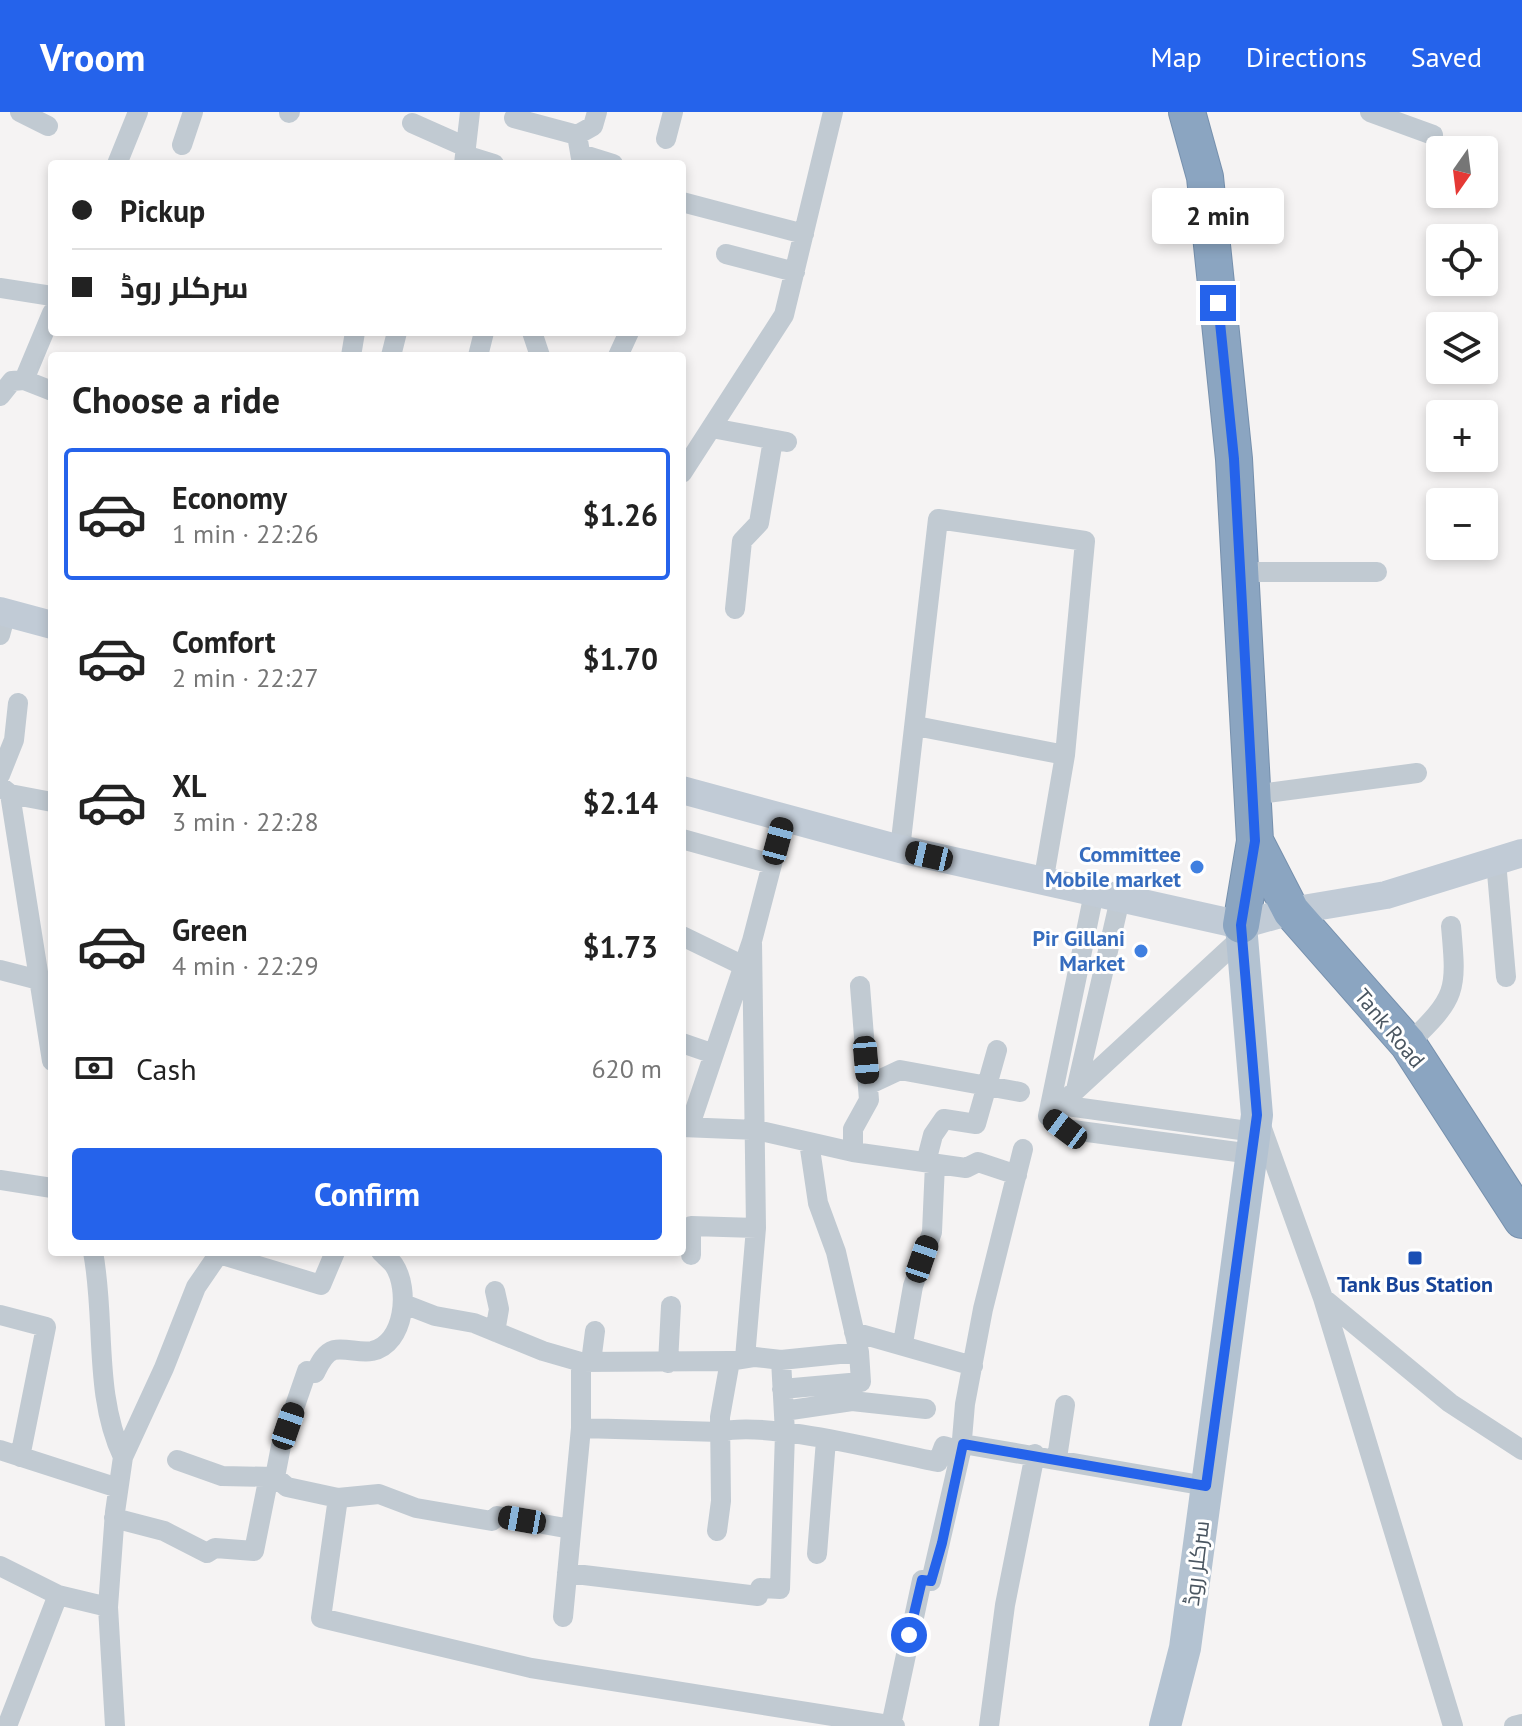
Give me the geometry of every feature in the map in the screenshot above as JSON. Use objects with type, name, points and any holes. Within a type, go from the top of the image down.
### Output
[{"type":"highway","name":"سرکلر روڈ","points":[[1187,112],[1205,177],[1234,459],[1255,841],[1242,931]]},
{"type":"highway","name":"Tank Road","points":[[1255,841],[1291,911],[1408,1044],[1522,1220]]},
{"type":"main road","points":[[2,620],[48,625]]},
{"type":"main road","points":[[686,791],[900,849],[1107,896],[1242,931],[1291,911],[1386,895],[1509,857]]},
{"type":"main road","name":"سرکلر روڈ","points":[[1165,1726],[1185,1648],[1255,1134],[1242,931]]},
{"type":"street","points":[[20,112],[48,126]]},
{"type":"street","points":[[120,160],[138,112]]},
{"type":"street","points":[[182,145],[193,112]]},
{"type":"street","points":[[412,123],[465,156],[470,112]]},
{"type":"street","points":[[580,151],[597,112]]},
{"type":"street","points":[[666,139],[673,112]]},
{"type":"street","points":[[686,467],[784,315],[833,112]]},
{"type":"street","points":[[1370,112],[1433,135]]},
{"type":"street","points":[[514,118],[603,160]]},
{"type":"street","points":[[686,203],[804,234]]},
{"type":"street","points":[[726,254],[795,272]]},
{"type":"street","points":[[0,288],[48,295]]},
{"type":"street","points":[[24,380],[48,323]]},
{"type":"street","points":[[0,396],[12,381],[24,380],[48,389]]},
{"type":"street","points":[[686,436],[709,433],[780,441],[759,523],[742,541],[735,609]]},
{"type":"street","points":[[900,849],[938,519],[1085,541],[1065,755],[1043,883]]},
{"type":"street","points":[[1240,572],[1377,572]]},
{"type":"street","points":[[0,775],[14,740],[12,710]]},
{"type":"street","points":[[916,726],[1065,755]]},
{"type":"street","points":[[1252,795],[1417,773]]},
{"type":"street","points":[[48,801],[5,790],[39,980],[48,1002]]},
{"type":"street","points":[[784,818],[752,941],[686,1126],[757,1130],[853,1152],[966,1168],[978,1162],[1017,1175]]},
{"type":"street","points":[[686,840],[772,864]]},
{"type":"street","points":[[1506,977],[1509,857]]},
{"type":"street","points":[[1076,1090],[1107,896]]},
{"type":"street","points":[[1054,1110],[1107,896]]},
{"type":"street","points":[[1408,1044],[1444,1010],[1456,980],[1451,926]]},
{"type":"street","points":[[1054,1110],[1242,931]]},
{"type":"street","points":[[686,938],[744,966]]},
{"type":"street","points":[[717,1531],[721,1501],[720,1432],[737,1360],[756,1228],[752,941]]},
{"type":"street","points":[[0,970],[39,980]]},
{"type":"street","points":[[853,1152],[853,1129],[869,1100],[860,986]]},
{"type":"street","points":[[686,1044],[714,1054]]},
{"type":"street","points":[[903,1343],[913,1286],[932,1232],[933,1135],[944,1119],[976,1124],[997,1050]]},
{"type":"street","points":[[868,1085],[900,1070],[1020,1092]]},
{"type":"street","points":[[1054,1110],[1255,1134],[1323,1298],[1453,1726]]},
{"type":"street","points":[[782,1389],[861,1382],[859,1352],[836,1252],[818,1203],[809,1142]]},
{"type":"street","points":[[338,1498],[321,1618],[531,1668],[886,1725],[918,1592],[922,1580],[931,1581],[942,1543],[962,1448],[973,1366],[1023,1149]]},
{"type":"street","points":[[0,1180],[48,1187]]},
{"type":"street","points":[[691,1255],[691,1226],[756,1228]]},
{"type":"street","points":[[94,1256],[99,1283],[104,1375],[113,1435],[123,1457]]},
{"type":"street","points":[[115,1726],[108,1607],[114,1518],[123,1457],[196,1287],[217,1256]]},
{"type":"street","points":[[229,1256],[321,1285],[333,1256]]},
{"type":"street","points":[[114,1518],[164,1531],[207,1553],[215,1548],[254,1551],[267,1486],[275,1477],[281,1446],[307,1371],[315,1373],[325,1354],[334,1350],[373,1351],[389,1341],[404,1304],[395,1257]]},
{"type":"street","points":[[495,1291],[499,1309],[495,1332]]},
{"type":"street","points":[[1323,1298],[1450,1403],[1522,1450]]},
{"type":"street","points":[[404,1304],[586,1362],[781,1360],[859,1352]]},
{"type":"street","points":[[668,1363],[671,1306]]},
{"type":"street","points":[[0,1315],[46,1327],[20,1457]]},
{"type":"street","points":[[563,1617],[586,1362],[595,1331]]},
{"type":"street","points":[[854,1332],[903,1343],[973,1366]]},
{"type":"street","points":[[567,1573],[758,1596],[760,1588],[780,1589],[785,1433],[781,1360]]},
{"type":"street","points":[[784,1411],[852,1401],[926,1409]]},
{"type":"street","points":[[1057,1458],[1065,1405]]},
{"type":"street","points":[[581,1428],[720,1432],[734,1428],[785,1433],[938,1462],[944,1446],[1035,1454],[1206,1486]]},
{"type":"street","points":[[817,1554],[826,1440]]},
{"type":"street","points":[[0,1450],[118,1488]]},
{"type":"street","points":[[989,1726],[1005,1605],[1035,1454]]},
{"type":"street","points":[[177,1460],[222,1476],[275,1477],[287,1487],[338,1498],[379,1494],[416,1508],[492,1521],[497,1516],[571,1529]]},
{"type":"street","points":[[0,1566],[58,1595],[108,1607]]},
{"type":"street","points":[[7,1726],[58,1595]]},
{"type":"street","points":[[1514,1726],[1522,1724]]},
{"type":"place","name":"Committee Mobile market","points":[[1197,867]]},
{"type":"place","name":"Pir Gillani Market","points":[[1141,951]]},
{"type":"place","name":"Tank Bus Station","points":[[1415,1258]]},
{"type":"route","points":[[909,1635],[922,1580],[931,1581],[942,1543],[963,1444],[1035,1454],[1206,1486],[1257,1115],[1241,925],[1255,841],[1234,459],[1218,303]]}]
